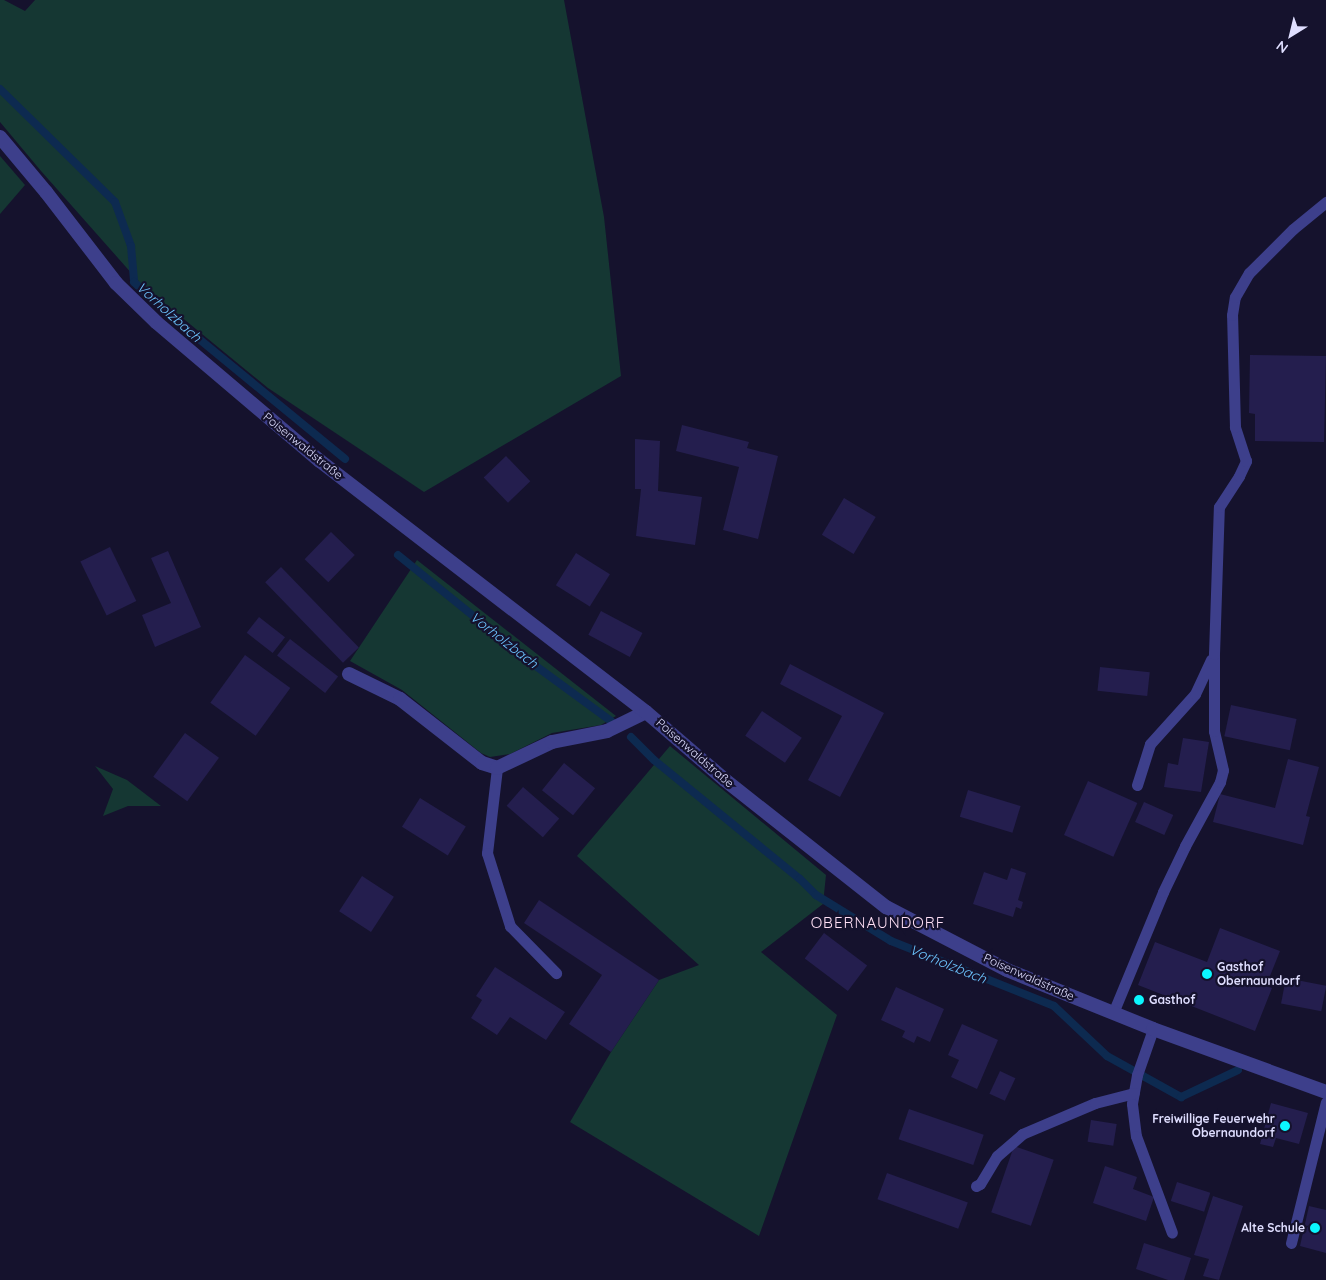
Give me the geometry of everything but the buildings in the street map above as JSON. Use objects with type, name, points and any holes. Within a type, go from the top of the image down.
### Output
[{"type":"street","name":"Poisenwaldstraße","points":[[0,138],[46,192],[116,282],[156,322],[320,461],[646,712],[725,780],[886,907],[1007,970],[1153,1029],[1326,1092]]},
{"type":"street","points":[[349,674],[400,700],[482,763],[497,768]]},
{"type":"street","name":"Poisenwaldstraße","points":[[497,768],[552,742],[607,731],[646,712]]},
{"type":"lane","points":[[1113,1013],[1163,892],[1185,846],[1220,782],[1223,770],[1214,731],[1214,654],[1219,507],[1239,476],[1246,461],[1235,427],[1232,315],[1235,297],[1249,273],[1293,229],[1326,202]]},
{"type":"lane","points":[[1137,785],[1150,744],[1195,694],[1214,654]]},
{"type":"lane","points":[[497,768],[487,854],[510,926],[556,973]]},
{"type":"lane","points":[[1153,1029],[1139,1068],[1132,1104],[1136,1136],[1172,1233]]},
{"type":"lane","points":[[976,1186],[980,1184],[997,1156],[1022,1134],[1095,1103],[1134,1091]]},
{"type":"lane","points":[[1291,1243],[1326,1102]]},
{"type":"green space","points":[[0,0],[4,0],[25,11],[35,0],[564,0],[604,217],[621,376],[424,492],[268,388],[141,284],[41,171],[0,122]]},
{"type":"green space","points":[[0,156],[25,185],[0,214]]},
{"type":"green space","points":[[417,560],[616,716],[601,725],[552,733],[510,754],[490,757],[481,753],[402,690],[350,661]]},
{"type":"green space","points":[[670,746],[826,875],[823,904],[761,952],[837,1015],[759,1236],[570,1122],[611,1052],[659,980],[699,965],[577,856]]},
{"type":"green space","points":[[95,766],[127,780],[161,806],[128,806],[103,816],[113,789]]},
{"type":"waterway","name":"Vorholzbach","points":[[0,89],[115,202],[131,246],[134,282],[165,311],[345,459]]},
{"type":"waterway","name":"Vorholzbach","points":[[398,555],[529,661],[611,721]]},
{"type":"waterway","name":"Vorholzbach","points":[[631,737],[654,760],[800,879],[816,895],[891,941],[1054,1006],[1107,1056],[1181,1097],[1238,1070]]},
{"type":"place","name":"Gasthof Obernaundorf","points":[[1207,974]]},
{"type":"place","name":"Gasthof","points":[[1139,1000]]},
{"type":"place","name":"Freiwillige Feuerwehr Obernaundorf","points":[[1285,1126]]},
{"type":"place","name":"Alte Schule","points":[[1315,1228]]},
{"type":"district","name":"OBERNAUNDORF","points":[[878,923]]}]
